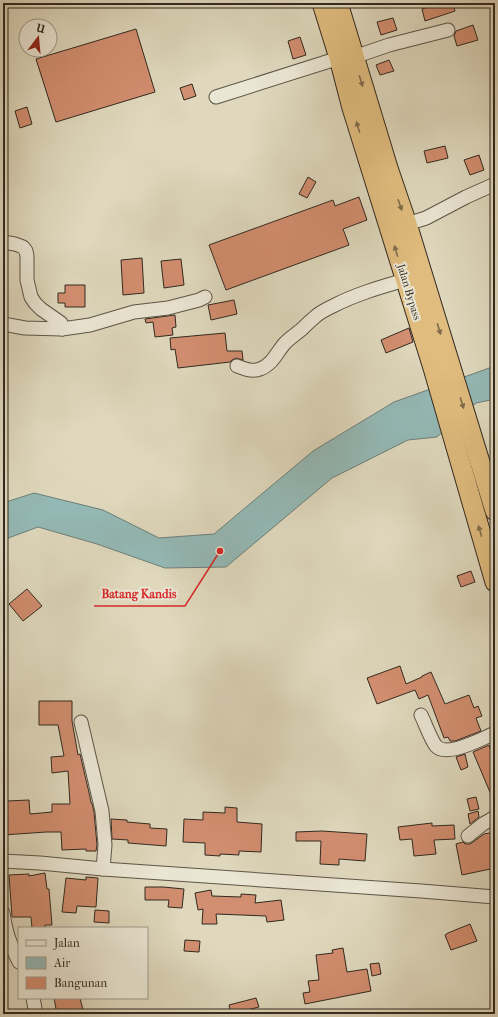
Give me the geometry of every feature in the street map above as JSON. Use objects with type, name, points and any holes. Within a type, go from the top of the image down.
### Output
[{"type":"highway","name":"Jalan Bypass","points":[[322,3],[346,57],[388,168],[407,224],[442,367],[459,456],[495,582]]},
{"type":"highway","name":"Jalan Bypass","points":[[338,3],[352,108],[405,280],[479,457],[495,511]]},
{"type":"street","points":[[216,97],[389,44],[448,30]]},
{"type":"street","points":[[407,224],[426,218],[495,184]]},
{"type":"street","points":[[3,242],[16,244],[23,247],[26,251],[28,256],[27,280],[31,297],[35,304],[61,323],[62,329]]},
{"type":"street","points":[[237,366],[250,371],[259,370],[267,366],[292,337],[323,311],[357,295],[405,280]]},
{"type":"street","points":[[3,324],[25,328],[62,329],[90,325],[134,312],[168,308],[206,297]]},
{"type":"street","points":[[421,715],[435,745],[439,749],[446,751],[466,746],[495,733]]},
{"type":"street","points":[[81,722],[102,811],[105,845],[103,869]]},
{"type":"street","points":[[468,836],[495,817]]},
{"type":"street","points":[[3,860],[103,869],[495,897]]},
{"type":"street","points":[[3,913],[10,945],[18,960]]},
{"type":"street","points":[[34,999],[36,1014]]},
{"type":"water","points":[[495,366],[495,399],[476,403],[437,437],[408,440],[332,478],[226,567],[165,568],[97,544],[38,527],[3,540],[3,503],[34,493],[103,510],[159,538],[214,534],[313,451],[394,402]]},
{"type":"building","points":[[434,3],[453,3],[455,11],[425,21],[422,9],[434,5]]},
{"type":"building","points":[[393,18],[397,30],[381,35],[377,22]]},
{"type":"building","points":[[473,25],[478,40],[457,46],[454,36],[456,31]]},
{"type":"building","points":[[136,29],[155,92],[56,122],[36,59],[58,58],[58,52]]},
{"type":"building","points":[[300,37],[306,55],[293,59],[288,41]]},
{"type":"building","points":[[389,60],[394,71],[380,75],[376,65]]},
{"type":"building","points":[[192,84],[196,96],[184,100],[180,88]]},
{"type":"building","points":[[27,107],[32,124],[20,128],[15,111]]},
{"type":"building","points":[[445,146],[448,158],[427,163],[424,151]]},
{"type":"building","points":[[479,155],[484,170],[470,175],[464,160]]},
{"type":"building","points":[[308,177],[316,182],[307,198],[299,194]]},
{"type":"building","points":[[359,197],[367,220],[343,229],[349,245],[226,290],[209,245],[333,200],[335,206]]},
{"type":"building","points":[[142,258],[144,293],[123,295],[121,260]]},
{"type":"building","points":[[181,259],[184,285],[164,288],[161,261]]},
{"type":"building","points":[[65,285],[85,285],[85,307],[65,307],[65,303],[58,303],[58,293],[65,293]]},
{"type":"building","points":[[234,300],[237,314],[211,320],[208,305]]},
{"type":"building","points":[[175,315],[176,327],[172,328],[173,335],[155,337],[153,322],[146,323],[145,319]]},
{"type":"building","points":[[409,328],[413,342],[386,353],[381,340]]},
{"type":"building","points":[[225,333],[227,351],[242,351],[243,360],[236,358],[230,362],[178,368],[175,349],[171,350],[170,338]]},
{"type":"building","points":[[471,571],[475,582],[461,587],[457,576]]},
{"type":"building","points":[[27,589],[42,606],[23,621],[9,604]]},
{"type":"building","points":[[400,666],[406,684],[431,672],[445,704],[469,695],[474,708],[478,706],[482,716],[476,718],[481,731],[455,741],[450,741],[448,737],[444,738],[428,695],[419,699],[415,690],[377,704],[367,678]]},
{"type":"building","points":[[39,701],[72,701],[72,721],[78,755],[80,754],[94,812],[97,845],[96,851],[86,851],[86,849],[62,850],[61,832],[3,835],[3,803],[7,803],[7,801],[29,800],[30,814],[52,812],[52,804],[70,804],[68,771],[52,773],[51,757],[64,756],[58,725],[39,725]]},
{"type":"building","points":[[489,745],[495,762],[495,804],[473,752]]},
{"type":"building","points":[[465,754],[468,767],[461,770],[456,757]]},
{"type":"building","points":[[476,797],[479,809],[470,811],[467,799]]},
{"type":"building","points":[[225,807],[237,808],[237,822],[262,824],[261,852],[239,851],[239,855],[205,855],[205,843],[183,842],[184,819],[203,820],[203,812],[225,813]]},
{"type":"building","points":[[478,811],[479,817],[470,824],[468,814]]},
{"type":"building","points":[[111,819],[150,824],[150,828],[167,829],[166,846],[128,843],[128,840],[112,839]]},
{"type":"building","points":[[432,823],[432,826],[454,825],[455,839],[434,840],[436,854],[414,856],[412,839],[400,840],[398,827]]},
{"type":"building","points":[[322,831],[367,834],[365,861],[339,859],[339,865],[320,864],[321,841],[296,841],[296,832]]},
{"type":"building","points":[[495,832],[495,868],[462,875],[456,844],[463,842],[465,844],[470,844],[484,834]]},
{"type":"building","points":[[45,873],[47,889],[49,889],[52,925],[45,925],[45,927],[32,927],[31,917],[12,917],[9,875],[29,874],[29,876]]},
{"type":"building","points":[[86,877],[98,878],[96,907],[77,906],[76,913],[62,912],[66,878],[86,880]]},
{"type":"building","points":[[145,887],[184,889],[182,908],[168,907],[169,900],[145,900]]},
{"type":"building","points":[[211,890],[212,896],[241,897],[241,894],[256,895],[255,903],[281,900],[284,920],[267,922],[266,916],[216,914],[217,924],[202,924],[203,909],[198,910],[195,893]]},
{"type":"building","points":[[95,910],[109,911],[109,923],[94,922]]},
{"type":"building","points":[[470,924],[477,941],[451,950],[445,935]]},
{"type":"building","points":[[185,940],[200,941],[199,952],[184,951]]},
{"type":"building","points":[[343,948],[347,972],[367,969],[371,991],[305,1004],[303,993],[310,992],[308,981],[319,980],[316,955],[333,953],[332,950]]},
{"type":"building","points":[[379,963],[381,974],[372,976],[370,964]]},
{"type":"building","points":[[256,998],[259,1007],[231,1014],[229,1005]]},
{"type":"building","points":[[54,999],[80,999],[84,1014],[57,1014]]},
{"type":"place","name":"Batang Kandis","points":[[220,551]]}]
